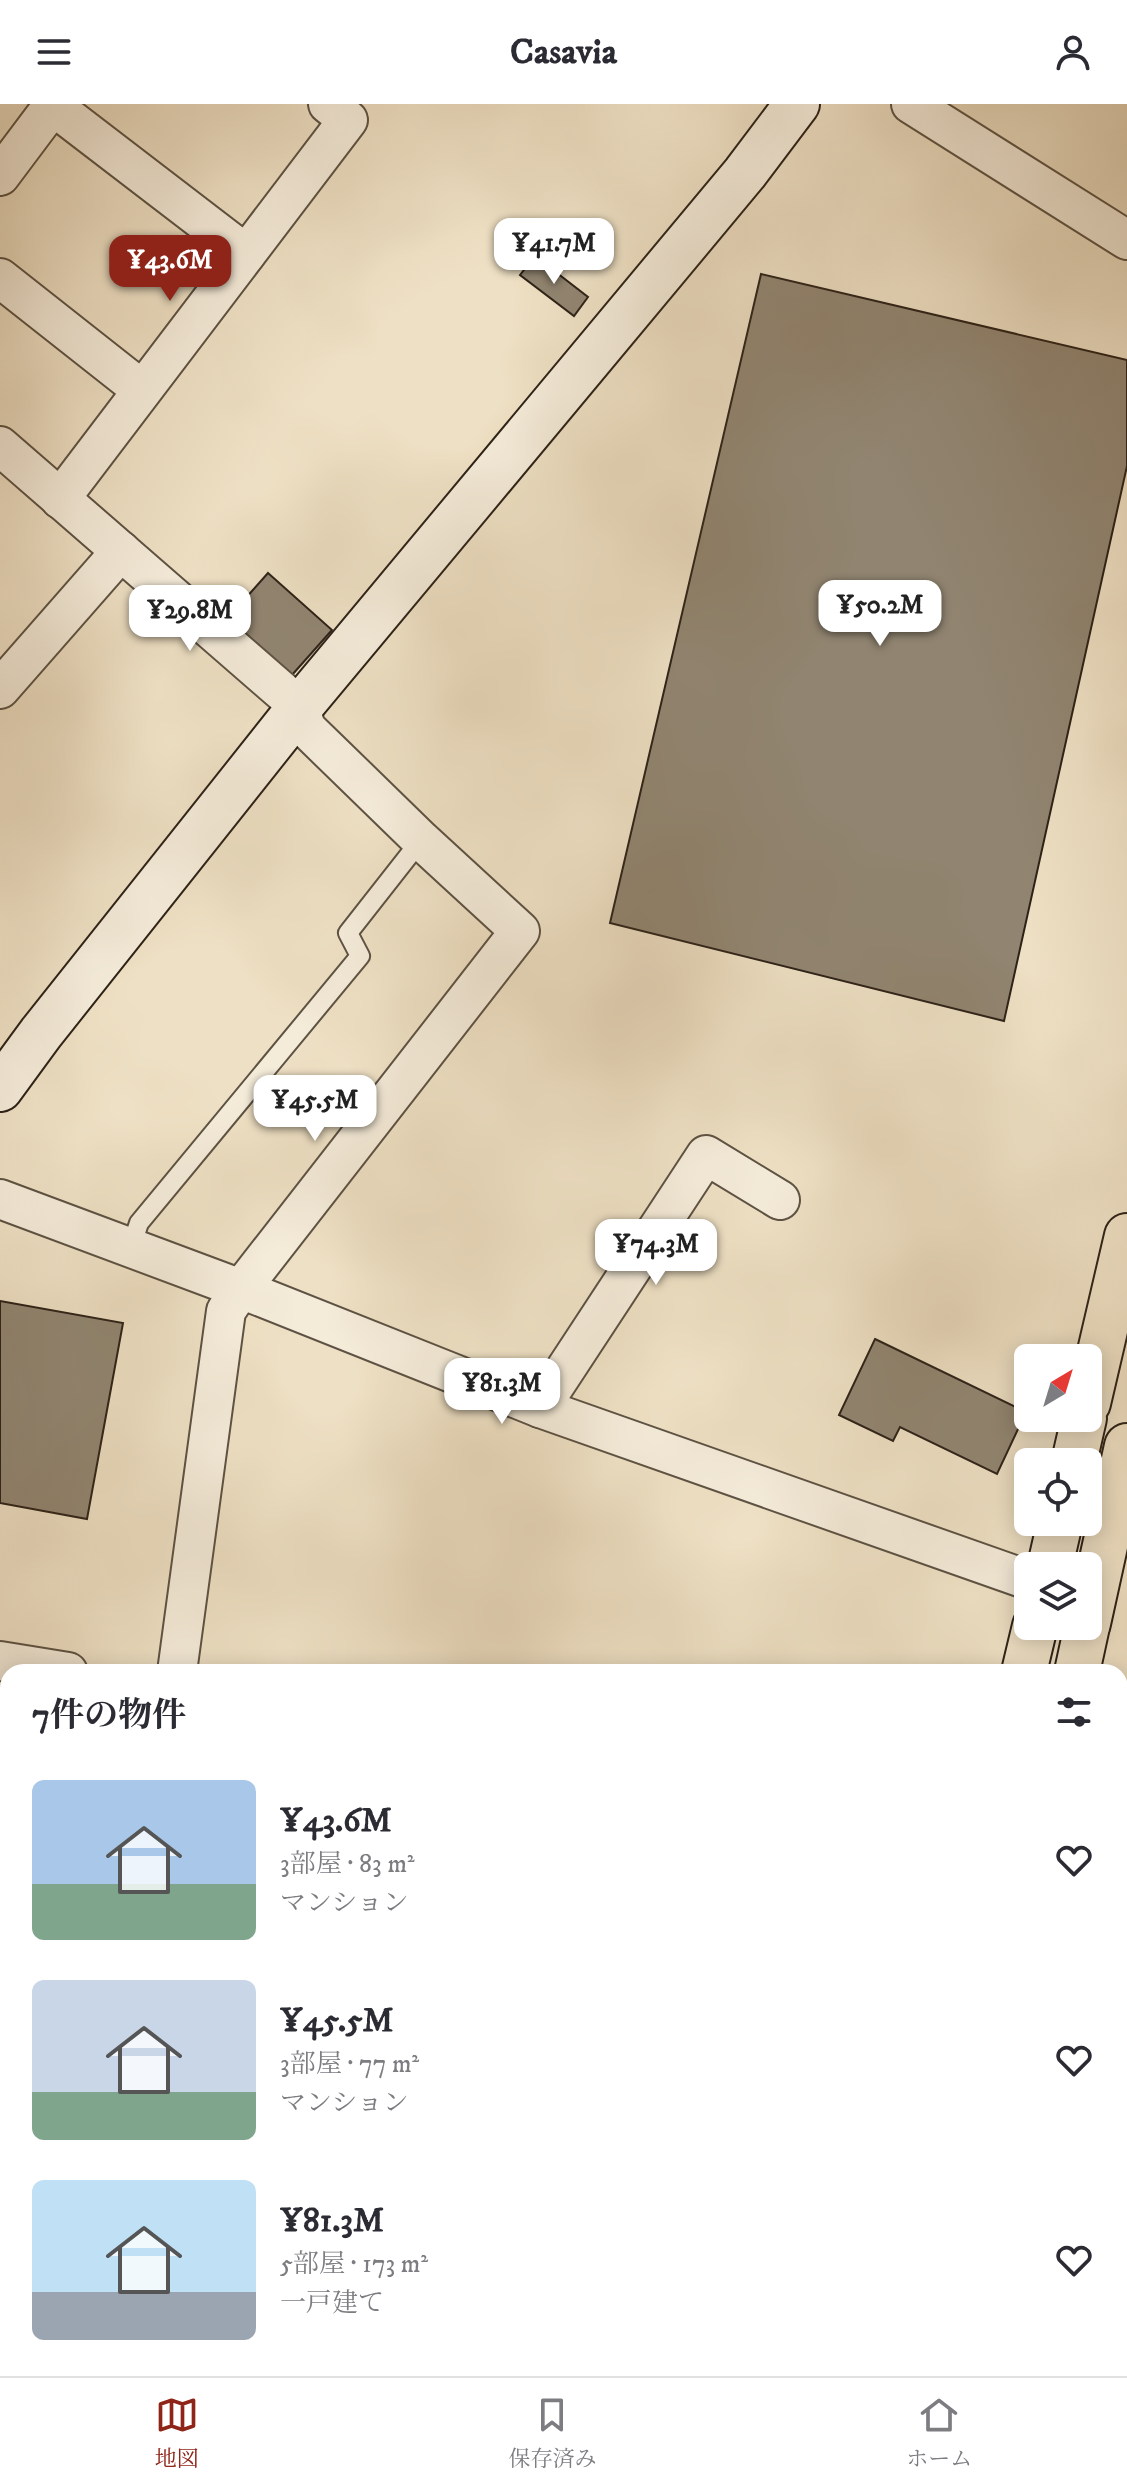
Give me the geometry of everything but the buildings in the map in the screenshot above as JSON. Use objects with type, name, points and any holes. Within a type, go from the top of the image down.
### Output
[{"type":"highway","points":[[1102,1344],[1127,1236]]},
{"type":"highway","points":[[1102,1560],[1127,1446]]},
{"type":"highway","points":[[1026,1664],[1032,1640]]},
{"type":"highway","points":[[1079,1664],[1084,1640]]},
{"type":"street","points":[[0,1089],[300,707],[745,173],[797,104]]},
{"type":"street","points":[[911,104],[1127,240]]},
{"type":"street","points":[[0,176],[54,105],[246,254]]},
{"type":"street","points":[[60,499],[246,254],[345,109]]},
{"type":"street","points":[[0,278],[142,390]]},
{"type":"street","points":[[0,446],[300,707],[306,728],[520,931],[226,1311],[178,1664]]},
{"type":"street","points":[[0,689],[121,551]]},
{"type":"street","points":[[540,1408],[706,1155],[780,1200]]},
{"type":"street","points":[[0,1199],[241,1289],[540,1408],[1014,1575]]},
{"type":"lane","points":[[131,1247],[139,1223],[360,956],[348,933],[421,840]]}]
